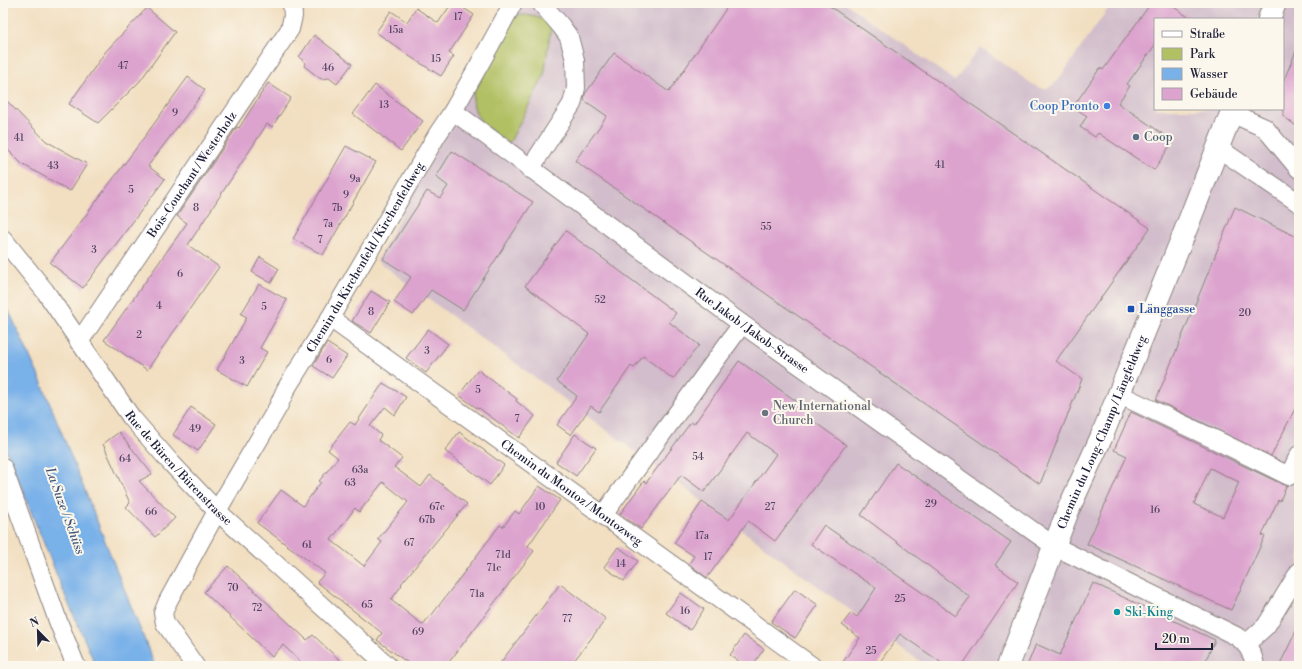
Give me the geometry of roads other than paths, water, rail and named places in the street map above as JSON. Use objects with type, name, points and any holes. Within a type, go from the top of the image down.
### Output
[{"type":"main road","name":"Chemin du Long-Champ / Längfeldweg","points":[[1008,666],[1054,546],[1180,244],[1232,111]]},
{"type":"street","name":"Bois-Couchant / Westerholz","points":[[79,342],[290,29],[293,16],[292,3]]},
{"type":"street","name":"Chemin du Kirchenfeld / Kirchenfeldweg","points":[[195,666],[168,629],[165,622],[163,613],[168,601],[217,511],[278,407],[286,389],[330,318],[437,135],[453,111],[513,3]]},
{"type":"street","points":[[530,169],[572,104],[576,88],[575,60],[569,37],[541,3]]},
{"type":"street","name":"Rue Jakob / Jakob-Strasse","points":[[453,111],[742,324],[1054,546],[1236,636],[1246,644]]},
{"type":"street","points":[[1232,111],[1265,128],[1299,169]]},
{"type":"street","points":[[1218,148],[1299,203]]},
{"type":"street","name":"Rue de Büren / Bürenstrasse","points":[[3,239],[45,291],[131,417],[172,464],[217,511],[388,666]]},
{"type":"street","name":"Chemin du Montoz / Montozweg","points":[[330,318],[812,666]]},
{"type":"street","points":[[603,515],[742,324]]},
{"type":"street","points":[[1119,392],[1129,399],[1289,476],[1299,454]]},
{"type":"street","points":[[3,468],[50,599],[76,666]]},
{"type":"street","points":[[1255,666],[1253,656],[1246,644],[1266,626],[1299,572]]},
{"type":"water","name":"La Suze / Schüss","points":[[3,298],[41,381],[155,666],[96,666],[67,600],[3,443]]},
{"type":"place","name":"Coop Pronto","points":[[1107,106]]},
{"type":"place","name":"Coop","points":[[1136,137]]},
{"type":"place","name":"Länggasse","points":[[1131,309]]},
{"type":"place","name":"New International Church","points":[[765,413]]},
{"type":"place","name":"Ski-King","points":[[1117,612]]}]
